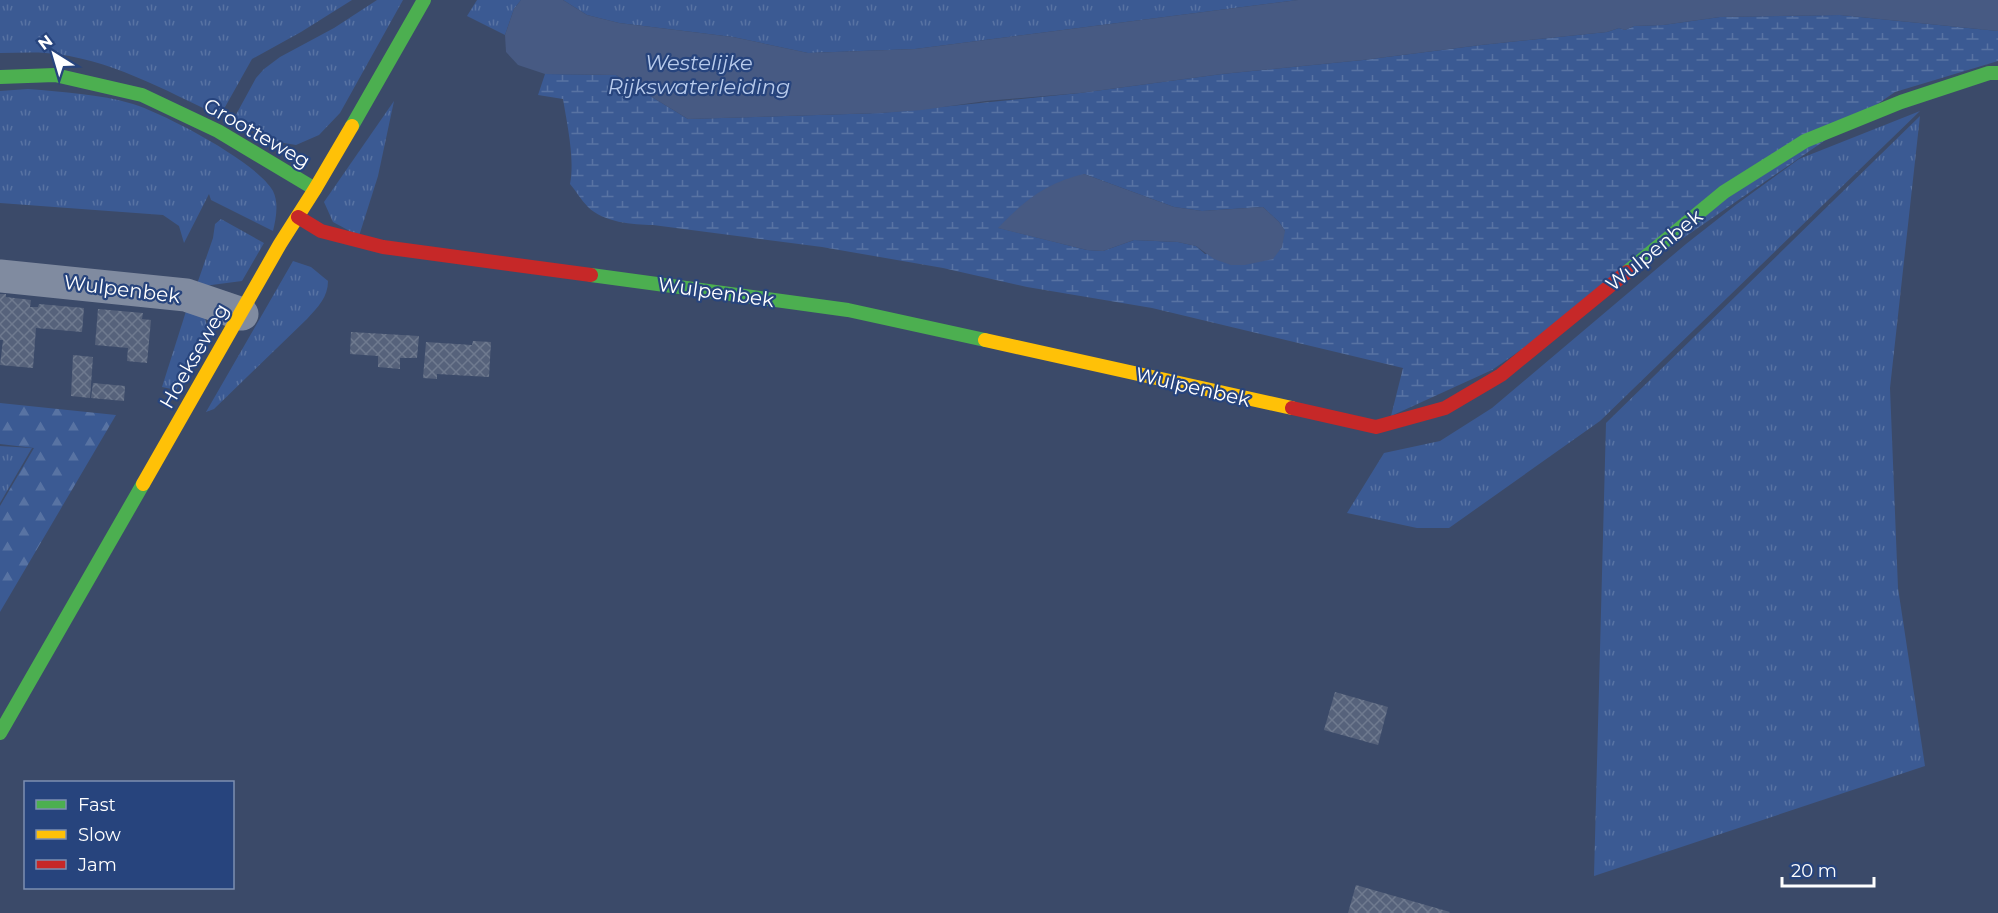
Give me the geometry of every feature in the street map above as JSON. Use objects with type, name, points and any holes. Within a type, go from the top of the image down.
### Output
[{"type":"street","name":"Hoekseweg","points":[[0,732],[424,0]]},
{"type":"street","name":"Wulpenbek","points":[[297,217],[321,231],[382,247],[848,310],[1376,427],[1445,408],[1501,375],[1724,192],[1805,141],[1901,102],[1989,73],[1998,73]]},
{"type":"street","name":"Grootteweg","points":[[0,77],[55,75],[142,95],[218,131],[315,189]]},
{"type":"street","name":"Wulpenbek","points":[[0,276],[186,295],[242,314]]},
{"type":"green space","points":[[0,0],[352,0],[252,59],[220,116],[157,86],[92,61],[46,53],[0,53]]},
{"type":"green space","points":[[377,0],[403,0],[340,113],[319,135],[296,145],[278,142],[232,122],[256,78],[264,69],[280,57],[334,28]]},
{"type":"green space","points":[[477,0],[521,0],[514,9],[505,35],[467,16]]},
{"type":"green space","points":[[563,0],[1298,0],[915,49],[808,53],[733,37],[619,23],[587,15]]},
{"type":"green space","points":[[1840,15],[1998,31],[1998,61],[1895,92],[1492,370],[1391,416],[1403,368],[1152,308],[1027,287],[943,268],[822,247],[628,223],[602,216],[588,207],[570,184],[571,153],[563,99],[538,95],[545,74],[616,75],[688,119],[881,113],[1080,93],[1222,74],[1363,60],[1720,17]],"holes":[[[1084,174],[1174,207],[1202,211],[1263,207],[1285,231],[1205,254],[1196,246],[1178,242],[1134,240],[1103,251],[1087,250],[999,228]]]},
{"type":"green space","points":[[28,89],[68,92],[133,104],[148,109],[209,140],[249,167],[264,179],[273,191],[276,216],[273,231],[211,200],[209,194],[184,243],[179,226],[163,215],[0,203],[0,91]]},
{"type":"green space","points":[[394,101],[378,176],[359,236],[333,222],[324,202]]},
{"type":"green space","points":[[1920,111],[1600,421],[1449,528],[1417,528],[1347,513],[1384,453],[1440,441],[1492,408],[1686,244],[1799,159]]},
{"type":"green space","points":[[1920,116],[1890,388],[1898,588],[1925,766],[1594,876],[1606,423]]},
{"type":"green space","points":[[221,219],[264,243],[242,281],[196,287],[213,238],[215,224]]},
{"type":"green space","points":[[293,261],[311,267],[328,281],[322,302],[214,409],[206,412]]},
{"type":"green space","points":[[188,305],[204,315],[209,333],[176,390],[162,387]]},
{"type":"green space","points":[[0,403],[116,415],[0,612],[0,506],[34,448],[0,444]]},
{"type":"green space","points":[[0,446],[32,448],[0,503]]},
{"type":"water","name":"Westelijke Rijkswaterleiding","points":[[521,0],[563,0],[587,15],[619,23],[733,37],[808,53],[915,49],[1298,0],[1998,0],[1998,31],[1840,15],[1720,17],[1663,25],[1634,26],[1625,30],[1619,28],[1607,32],[1222,74],[1080,93],[986,101],[922,110],[688,119],[616,75],[545,74],[518,65],[506,52],[505,35],[514,9]]},
{"type":"water","points":[[1084,174],[1174,207],[1202,211],[1263,207],[1285,231],[1282,247],[1273,259],[1245,265],[1231,265],[1214,259],[1196,246],[1178,242],[1134,240],[1103,251],[1087,250],[998,228],[1017,209],[1037,194],[1058,182]]},
{"type":"building","points":[[0,294],[6,294],[6,297],[31,300],[30,307],[38,307],[39,304],[84,308],[82,332],[36,328],[33,368],[0,365],[3,340],[0,340]]},
{"type":"building","points":[[98,309],[143,313],[142,319],[151,320],[147,363],[127,361],[128,348],[95,345]]},
{"type":"building","points":[[351,332],[419,336],[417,358],[400,358],[400,369],[378,367],[378,356],[350,354]]},
{"type":"building","points":[[473,341],[491,342],[489,377],[437,374],[437,379],[423,378],[426,342],[472,345]]},
{"type":"building","points":[[73,355],[93,357],[90,398],[71,396]]},
{"type":"building","points":[[93,383],[125,386],[124,401],[91,398]]},
{"type":"building","points":[[1335,692],[1388,707],[1378,745],[1324,730]]},
{"type":"building","points":[[1356,885],[1450,912],[1348,913]]},
{"type":"traffic: fast","points":[[352,126],[424,0]]},
{"type":"traffic: fast","points":[[1627,272],[1724,192],[1805,141],[1901,102],[1989,73],[1998,73]]},
{"type":"traffic: fast","points":[[0,77],[55,75],[142,95],[218,131],[315,189]]},
{"type":"traffic: fast","points":[[591,275],[848,310],[985,340]]},
{"type":"traffic: fast","points":[[0,733],[143,484]]},
{"type":"traffic: slow","points":[[143,484],[280,244],[352,126]]},
{"type":"traffic: slow","points":[[985,340],[1292,408]]},
{"type":"traffic: jam","points":[[298,217],[321,231],[383,247],[591,275]]},
{"type":"traffic: jam","points":[[1292,408],[1376,427],[1445,408],[1501,375],[1627,272]]}]
